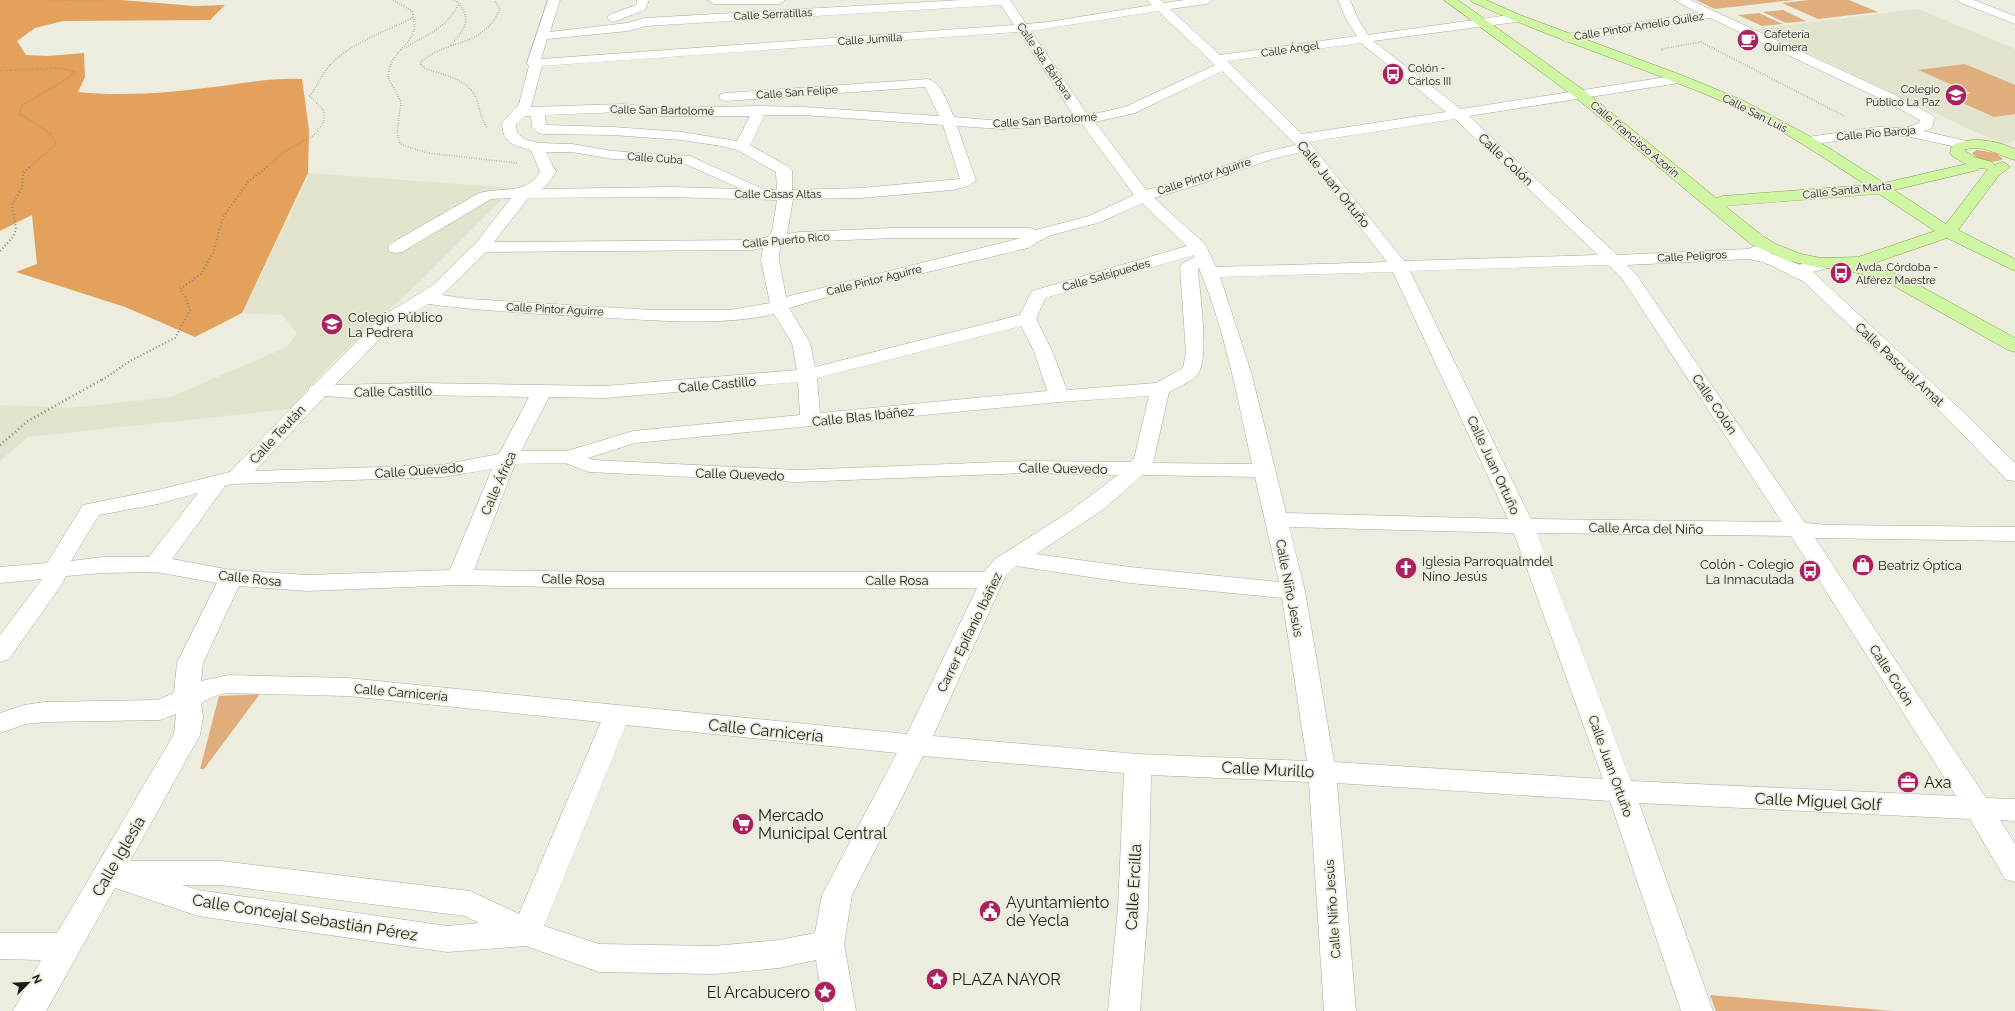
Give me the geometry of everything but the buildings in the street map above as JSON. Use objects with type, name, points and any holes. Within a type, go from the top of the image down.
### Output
[{"type":"main road","name":"Calle Francisco Azorín","points":[[1450,0],[1580,94],[1758,241],[1768,247],[1799,258],[1825,263],[1847,264]]},
{"type":"main road","name":"Calle San Luis","points":[[1476,0],[1566,38],[1679,79],[1737,103],[1808,141],[1948,232],[2015,266]]},
{"type":"main road","points":[[2009,166],[1974,162],[1959,155],[1956,150],[1959,145],[1979,145],[2015,149]]},
{"type":"main road","points":[[1997,148],[2015,156]]},
{"type":"main road","name":"Calle Santa Marta","points":[[1715,205],[1723,200],[1880,189],[1973,167],[1974,162]]},
{"type":"main road","points":[[1847,264],[1861,262],[1948,232],[1994,172],[2009,166]]},
{"type":"main road","points":[[1847,264],[1878,273],[1898,281],[2015,346]]},
{"type":"street","points":[[317,390],[387,321],[439,289],[482,247],[522,195],[545,179],[548,172],[537,147],[514,139],[509,131],[509,123],[521,112],[526,104],[536,65],[533,63],[554,0]]},
{"type":"street","points":[[594,30],[600,22],[629,13],[641,7],[643,0]]},
{"type":"street","points":[[714,0],[787,0]]},
{"type":"street","points":[[817,0],[876,0]]},
{"type":"street","points":[[886,0],[911,3]]},
{"type":"street","name":"Calle Serratillas","points":[[543,36],[628,27],[645,22],[911,3],[1005,0]]},
{"type":"street","name":"Calle Sta. Bárbara","points":[[1005,0],[1080,114],[1086,119],[1120,169],[1145,198]]},
{"type":"street","name":"Calle Jumilla","points":[[533,63],[1023,28],[1081,22],[1157,4],[1206,0]]},
{"type":"street","name":"Calle Colón","points":[[1344,0],[1352,19],[1364,39],[1457,113],[1614,260],[1627,274],[1798,529],[1978,808],[2015,870]]},
{"type":"street","name":"Calle Pío Baroja","points":[[1681,0],[1888,97],[1928,118],[1926,126],[1906,132],[1878,131],[1808,141]]},
{"type":"street","points":[[1963,0],[2015,20]]},
{"type":"street","name":"Calle Juan Ortuño","points":[[1157,4],[1302,143],[1399,266],[1523,526],[1621,791],[1697,1011]]},
{"type":"street","name":"Calle Pintor Amelio Quilez","points":[[1566,38],[1712,14]]},
{"type":"street","name":"Calle Ángel","points":[[1220,63],[1364,39],[1516,18]]},
{"type":"street","name":"Calle San Bartolomé","points":[[521,112],[623,108],[668,112],[760,110],[831,112],[948,120],[983,125],[1002,125],[1086,119],[1114,115],[1130,110],[1220,63]]},
{"type":"street","name":"Calle Pintor Aguirre","points":[[426,298],[469,304],[679,316],[730,315],[760,312],[792,301],[843,287],[1022,244],[1042,233],[1084,223],[1145,198],[1154,192],[1189,183],[1249,161],[1285,151],[1302,143],[1457,113],[1679,79]]},
{"type":"street","name":"Calle San Felipe","points":[[623,108],[661,102],[928,83],[932,86],[948,120]]},
{"type":"street","points":[[742,147],[760,110]]},
{"type":"street","points":[[538,111],[539,127],[548,130],[579,133],[606,131],[682,136],[742,147],[784,170],[784,195],[780,232],[772,244],[770,260],[779,306],[801,343],[807,375],[810,421]]},
{"type":"street","points":[[1928,118],[1944,130],[1959,145]]},
{"type":"street","name":"Calle Casas Altas","points":[[396,248],[485,196],[671,192],[766,195],[861,193],[964,183],[968,180],[968,177],[948,120]]},
{"type":"street","points":[[1906,132],[1959,145]]},
{"type":"street","name":"Calle Cuba","points":[[537,147],[572,148],[618,155],[681,158],[690,160],[766,195]]},
{"type":"street","name":"Calle Niño Jesús","points":[[1145,198],[1204,259],[1216,287],[1241,372],[1277,520],[1293,591],[1322,772],[1340,1011]]},
{"type":"street","name":"Calle Puerto Rico","points":[[482,247],[752,245],[775,240],[893,233],[1042,233]]},
{"type":"street","name":"Calle Peligros","points":[[1399,266],[1614,260],[1748,254],[1762,251],[1768,247]]},
{"type":"street","name":"Calle Pascual Amat","points":[[1748,254],[1761,255],[1775,259],[1807,277],[1900,363],[2015,475]]},
{"type":"street","points":[[1160,389],[1190,372],[1193,367],[1195,353],[1189,267],[1204,259]]},
{"type":"street","name":"Calle Salsipuedes","points":[[1027,319],[1038,295],[1204,259],[1399,266]]},
{"type":"street","points":[[1807,277],[1802,271],[1805,268],[1825,263]]},
{"type":"street","points":[[1027,319],[1043,351],[1059,396]]},
{"type":"street","name":"Calle Castillo","points":[[317,390],[351,392],[418,389],[542,391],[638,390],[755,381],[807,375],[1027,319]]},
{"type":"street","name":"Calle Blas Ibáñez","points":[[568,457],[633,437],[1059,396],[1160,389]]},
{"type":"street","name":"Carrer Epifanio Ibáñez","points":[[840,1011],[830,944],[832,917],[837,895],[915,745],[992,580],[1003,564],[1101,499],[1137,469],[1144,461],[1160,389]]},
{"type":"street","name":"Calle Teután","points":[[156,564],[228,479],[317,390]]},
{"type":"street","name":"Calle África","points":[[459,577],[503,467],[509,458],[542,391]]},
{"type":"street","name":"Calle Quevedo","points":[[0,653],[54,579],[56,568],[66,548],[91,510],[158,497],[228,479],[442,471],[485,464],[509,458],[568,457],[589,466],[797,476],[955,468],[1026,467],[1264,471]]},
{"type":"street","name":"Calle Arca del Niño","points":[[1277,520],[1523,526],[1798,529],[1830,532],[2015,534]]},
{"type":"street","points":[[1013,558],[1130,575],[1293,591]]},
{"type":"street","name":"Calle Rosa","points":[[56,568],[156,564],[231,578],[307,583],[459,577],[634,580],[992,580]]},
{"type":"street","points":[[0,575],[56,568]]},
{"type":"street","name":"Calle Iglesia","points":[[29,1011],[187,735],[190,717],[187,697],[190,664],[193,654],[231,578]]},
{"type":"street","name":"Calle Carnicería","points":[[0,723],[45,712],[152,711],[170,706],[212,687],[229,684],[348,687],[409,692],[915,745]]},
{"type":"street","points":[[526,933],[618,714]]},
{"type":"street","name":"Calle Murillo","points":[[915,745],[1138,764],[1322,772],[1621,791]]},
{"type":"street","name":"Calle Ercilla","points":[[1124,1011],[1133,908],[1138,764]]},
{"type":"street","name":"Calle Miguel Golf","points":[[1621,791],[2015,810]]},
{"type":"street","name":"Calle Concejal Sebastián Pérez","points":[[108,874],[198,903],[447,939],[526,933],[599,958],[699,960],[745,958],[779,954],[830,944]]},
{"type":"street","points":[[0,946],[66,947]]},
{"type":"path","points":[[49,0],[78,2],[104,0]]},
{"type":"path","points":[[393,0],[412,11],[414,17],[414,30],[404,49],[390,64],[388,77],[401,102],[397,132],[400,144],[419,151],[492,162],[545,164]]},
{"type":"path","points":[[450,47],[463,32],[468,23],[464,10],[455,0]]},
{"type":"path","points":[[494,0],[500,9],[484,30],[474,39],[422,59],[420,65],[424,68],[463,82],[468,86],[478,101],[484,123],[496,132],[509,131]]},
{"type":"path","points":[[404,49],[433,32],[453,17],[458,3]]},
{"type":"path","points":[[0,445],[28,422],[108,377],[130,361],[175,338],[190,310],[185,296],[180,289],[201,274],[212,253],[223,217],[248,182],[284,152],[316,134],[324,121],[324,111],[310,96],[318,80],[331,64],[348,50],[414,17]]},
{"type":"path","points":[[1669,52],[1661,49],[1701,42],[1846,117]]},
{"type":"path","points":[[0,71],[60,68],[75,72],[70,77],[21,106],[20,114],[51,134],[56,144],[23,173],[22,188],[12,205],[16,229],[10,241],[0,251]]},
{"type":"shaded area","points":[[0,0],[121,0],[195,6],[225,5],[210,20],[63,21],[35,28],[17,41],[26,55],[48,56],[84,53],[85,77],[78,92],[132,94],[168,92],[282,79],[302,79],[309,130],[308,173],[242,313],[195,337],[125,307],[16,272],[37,264],[32,215],[0,231]]},
{"type":"shaded area","points":[[1696,0],[1794,0],[1715,9]]},
{"type":"shaded area","points":[[1809,0],[1849,0],[1878,12],[1818,19],[1782,3]]},
{"type":"shaded area","name":"Colegio Público La Paz","points":[[1918,9],[2015,49],[2015,141],[2001,144],[1757,29]]},
{"type":"shaded area","points":[[1783,10],[1806,21],[1786,23],[1763,12]]},
{"type":"shaded area","points":[[1759,13],[1783,24],[1762,26],[1738,15]]},
{"type":"shaded area","points":[[1965,64],[2015,85],[2015,114],[1994,117],[1949,97],[1971,93],[1918,70]]},
{"type":"shaded area","points":[[1977,150],[1996,153],[2003,159],[2000,161],[1982,160],[1972,153]]},
{"type":"shaded area","name":"Colegio Público La Pedrera","points":[[308,173],[513,188],[418,283],[332,363],[290,409],[28,437],[0,461],[0,405],[71,408],[171,397],[287,347],[297,333],[282,315],[242,313],[305,184]]},
{"type":"shaded area","points":[[260,694],[204,769],[200,769],[219,696]]},
{"type":"shaded area","points":[[1710,995],[1893,1011],[1716,1011]]},
{"type":"place","name":"Cafetería Quimera","points":[[1748,40]]},
{"type":"place","name":"Colón - Carlos III","points":[[1393,74]]},
{"type":"place","name":"Colegio Público La Paz","points":[[1956,95]]},
{"type":"place","name":"Avda. Córdoba - Alférez Maestre","points":[[1841,273]]},
{"type":"place","name":"Colegio Público La Pedrera","points":[[332,324]]},
{"type":"place","name":"Beatriz Óptica","points":[[1863,565]]},
{"type":"place","name":"Iglesia Parroqualmdel Níno Jesús","points":[[1406,568]]},
{"type":"place","name":"Colón - Colegio La Inmaculada","points":[[1810,571]]},
{"type":"place","name":"Axa","points":[[1908,782]]},
{"type":"place","name":"Mercado Municipal Central","points":[[743,824]]},
{"type":"place","name":"Ayuntamiento de Yecla","points":[[990,911]]},
{"type":"place","name":"PLAZA NAYOR","points":[[937,979]]},
{"type":"place","name":"El Arcabucero","points":[[825,992]]}]
